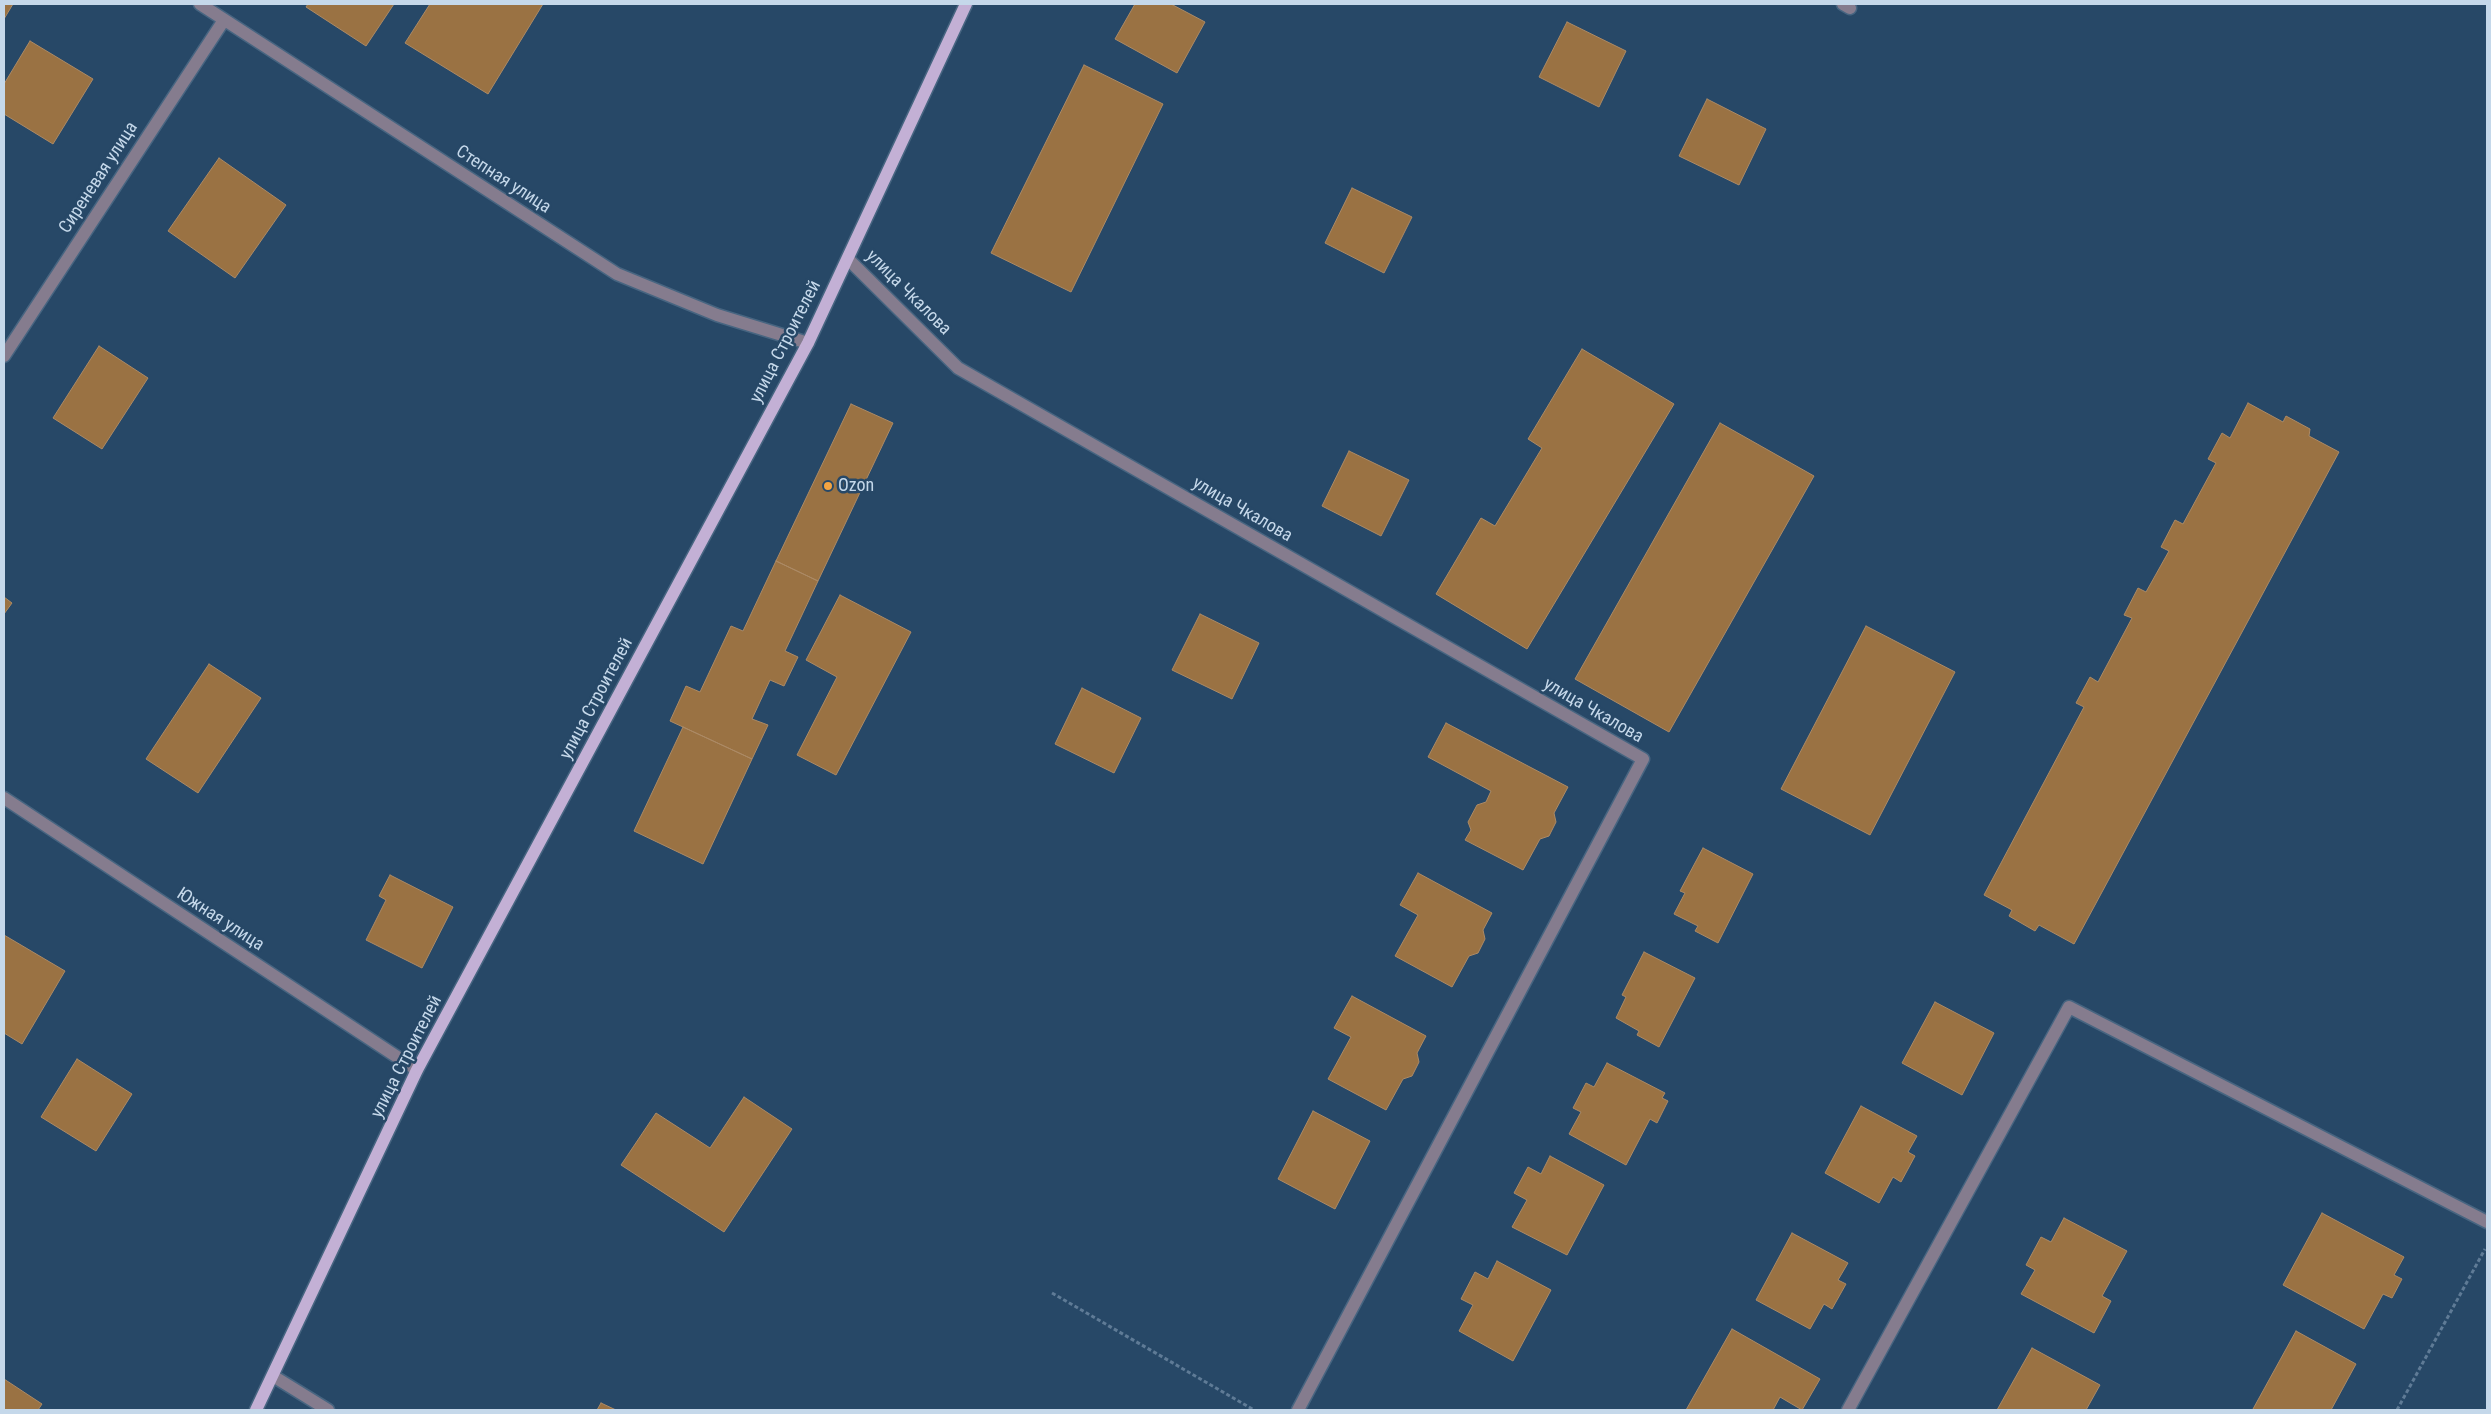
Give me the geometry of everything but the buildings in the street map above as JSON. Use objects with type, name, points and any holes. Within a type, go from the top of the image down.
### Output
[{"type":"main road","name":"улица Строителей","points":[[256,1410],[417,1070],[808,343],[966,4]]},
{"type":"street","name":"Степная улица","points":[[200,4],[616,274],[717,315],[808,343]]},
{"type":"street","name":"Сиреневая улица","points":[[4,356],[224,20]]},
{"type":"street","name":"улица Чкалова","points":[[848,259],[958,368],[1643,759],[1298,1410]]},
{"type":"street","name":"Южная улица","points":[[4,798],[417,1070]]},
{"type":"street","points":[[1848,1410],[2069,1007],[2487,1222]]},
{"type":"street","points":[[273,1376],[328,1410]]},
{"type":"path","points":[[2397,1410],[2487,1244]]},
{"type":"path","points":[[1052,1293],[1254,1410]]},
{"type":"place","name":"Ozon","points":[[828,486]]}]
